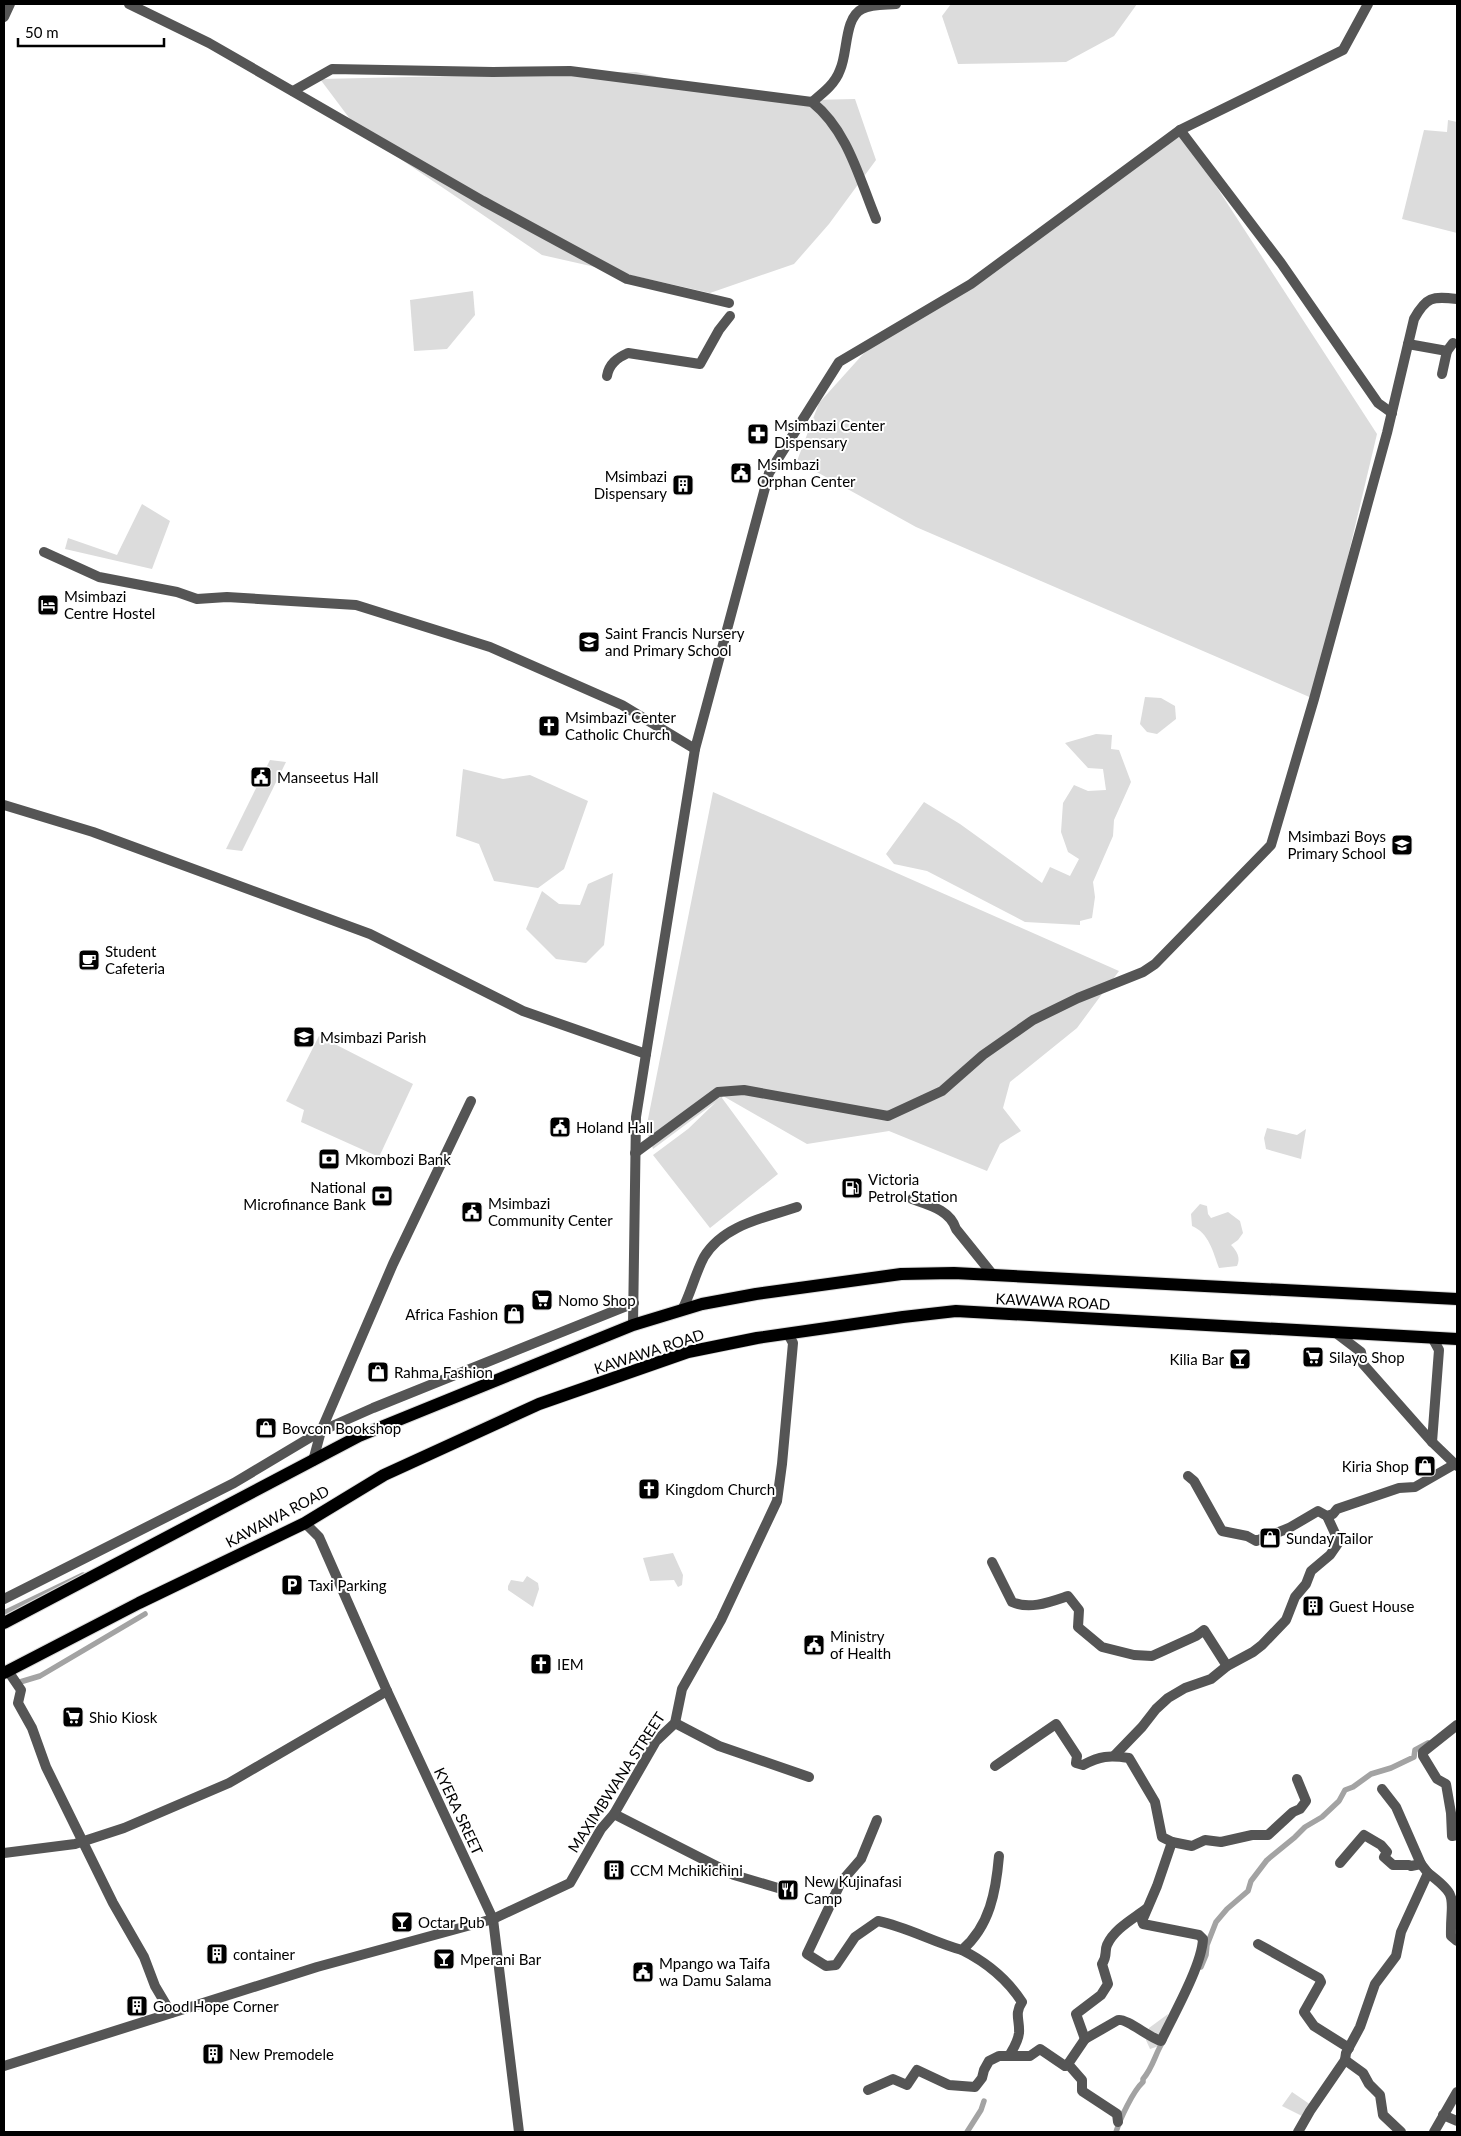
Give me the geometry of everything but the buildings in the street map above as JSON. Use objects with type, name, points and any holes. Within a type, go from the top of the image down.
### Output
[{"type":"main road","name":"KAWAWA ROAD","points":[[4,1623],[359,1436],[633,1324],[682,1310],[756,1294],[901,1274],[954,1273],[1457,1299]]},
{"type":"main road","name":"KAWAWA ROAD","points":[[6,1672],[139,1603],[305,1523],[384,1475],[539,1404],[688,1352],[788,1334],[956,1311],[1457,1339]]},
{"type":"street","points":[[4,17],[10,4]]},
{"type":"street","points":[[129,4],[210,43],[483,201],[627,279],[729,303]]},
{"type":"street","points":[[812,102],[831,85],[840,72],[854,14],[867,7],[896,4]]},
{"type":"street","points":[[633,1324],[636,1117],[646,1054],[695,749],[769,473],[839,362],[971,284],[1180,130],[1343,50],[1368,4]]},
{"type":"street","points":[[293,91],[332,69],[493,72],[570,71],[812,102],[834,123],[847,148],[876,220]]},
{"type":"street","points":[[1180,130],[1281,264],[1378,403],[1392,413]]},
{"type":"street","points":[[635,1152],[718,1092],[744,1090],[888,1116],[942,1091],[983,1056],[1032,1020],[1086,995],[1143,972],[1155,964],[1194,926],[1271,845],[1314,699],[1392,413],[1414,319],[1423,303],[1434,297],[1457,299]]},
{"type":"street","points":[[607,376],[608,369],[618,357],[628,353],[700,364],[719,330],[730,316]]},
{"type":"street","points":[[1408,344],[1450,347],[1442,374]]},
{"type":"street","points":[[44,552],[99,577],[177,592],[197,599],[227,597],[356,605],[490,647],[622,705],[695,749]]},
{"type":"street","points":[[4,805],[93,832],[370,934],[523,1011],[646,1054]]},
{"type":"street","points":[[312,1461],[321,1431],[393,1264],[471,1101]]},
{"type":"street","points":[[912,1199],[936,1208],[953,1219],[956,1229],[993,1275]]},
{"type":"street","points":[[682,1310],[704,1257],[725,1234],[739,1226],[797,1207]]},
{"type":"street","points":[[4,1599],[234,1483],[321,1431],[373,1408],[634,1303]]},
{"type":"street","points":[[1327,1516],[1333,1514],[1337,1509],[1399,1488],[1415,1487],[1456,1465],[1432,1442],[1362,1364],[1361,1352],[1336,1333]]},
{"type":"street","name":"MAXIMBWANA STREET","points":[[4,2066],[317,1967],[493,1918],[570,1882],[601,1829],[614,1814],[656,1741],[674,1723],[682,1689],[722,1620],[777,1501],[793,1343],[788,1334]]},
{"type":"street","points":[[1432,1442],[1439,1350],[1433,1339]]},
{"type":"street","points":[[1114,1756],[1168,1698],[1185,1688],[1211,1679],[1227,1666],[1253,1652],[1286,1620],[1295,1597],[1306,1584],[1311,1571],[1330,1555],[1339,1542],[1327,1516],[1318,1511],[1299,1520],[1289,1528],[1256,1540],[1247,1536],[1222,1531],[1194,1481],[1188,1476]]},
{"type":"street","name":"KYERA SREET","points":[[305,1523],[319,1537],[387,1691],[493,1918],[519,2132]]},
{"type":"street","points":[[992,1562],[1012,1602],[1022,1606],[1046,1603],[1068,1596],[1079,1610],[1078,1627],[1102,1647],[1134,1655],[1152,1656],[1196,1636],[1204,1630],[1227,1666]]},
{"type":"street","points":[[6,1672],[21,1690],[18,1703],[32,1728],[46,1767],[113,1903],[144,1957],[156,1986],[171,2013]]},
{"type":"street","points":[[4,1853],[75,1844],[124,1828],[229,1783],[387,1691]]},
{"type":"street","points":[[674,1723],[719,1746],[809,1777]]},
{"type":"street","points":[[995,1766],[1056,1724],[1077,1756],[1076,1763],[1082,1765],[1098,1757],[1114,1756],[1129,1758],[1155,1802],[1162,1837],[1172,1842],[1192,1846],[1205,1840],[1221,1842],[1252,1835],[1268,1835],[1293,1812],[1300,1810],[1306,1801],[1297,1778]]},
{"type":"street","points":[[1457,1725],[1423,1752],[1423,1756],[1437,1778],[1446,1784],[1451,1813],[1452,1836],[1457,1835]]},
{"type":"street","points":[[1298,2132],[1310,2111],[1346,2060],[1375,1984],[1396,1956],[1401,1932],[1425,1869],[1396,1807],[1382,1789]]},
{"type":"street","points":[[614,1814],[734,1875],[778,1888]]},
{"type":"street","points":[[877,1820],[861,1859],[841,1882],[807,1954],[808,1956],[826,1966],[836,1965],[854,1937],[878,1921],[900,1926],[942,1945],[962,1950],[980,1959],[1014,1989],[1022,2002],[1016,2010],[1019,2034],[1016,2045],[1009,2056]]},
{"type":"street","points":[[1340,1863],[1364,1835],[1381,1845],[1387,1852],[1384,1857],[1393,1865],[1409,1864],[1425,1869],[1452,1892],[1454,1902],[1451,1936],[1457,1941]]},
{"type":"street","points":[[868,2090],[894,2079],[907,2084],[917,2070],[949,2085],[975,2087],[982,2078],[989,2060],[999,2056],[1030,2056],[1040,2049],[1065,2066],[1085,2039],[1122,2019],[1152,2039],[1161,2041],[1203,1950],[1203,1939],[1199,1935],[1143,1924],[1142,1921],[1172,1842]]},
{"type":"street","points":[[962,1950],[972,1942],[988,1915],[996,1884],[999,1856]]},
{"type":"street","points":[[1085,2039],[1076,2014],[1101,1995],[1108,1984],[1102,1964],[1107,1957],[1106,1946],[1117,1932],[1148,1908]]},
{"type":"street","points":[[1258,1944],[1319,1978],[1321,1982],[1304,2012],[1314,2026],[1349,2048]]},
{"type":"street","points":[[1346,2060],[1363,2073],[1369,2084],[1380,2095],[1383,2114],[1401,2132]]},
{"type":"street","points":[[1068,2064],[1082,2080],[1082,2091],[1117,2114],[1118,2122]]},
{"type":"street","points":[[1434,2132],[1457,2092]]},
{"type":"street","points":[[1443,2115],[1457,2121]]},
{"type":"shaded area","points":[[951,4],[1137,4],[1114,36],[1066,62],[958,64],[942,16]]},
{"type":"shaded area","points":[[636,72],[768,101],[855,99],[876,160],[829,224],[794,264],[710,293],[542,255],[359,131],[320,79]]},
{"type":"shaded area","points":[[1448,120],[1457,122],[1457,233],[1402,219],[1424,130],[1447,132]]},
{"type":"shaded area","points":[[1181,132],[1377,434],[1314,699],[916,527],[797,461],[819,403],[864,353]]},
{"type":"shaded area","points":[[473,291],[475,315],[447,349],[414,351],[410,300]]},
{"type":"shaded area","points":[[142,504],[170,521],[152,569],[65,549],[68,538],[117,555]]},
{"type":"shaded area","points":[[1145,697],[1161,698],[1175,706],[1176,719],[1157,734],[1147,732],[1140,724]]},
{"type":"shaded area","points":[[1096,734],[1112,735],[1111,749],[1119,750],[1131,782],[1114,820],[1113,836],[1093,882],[1095,897],[1092,918],[1080,921],[1080,925],[1025,922],[927,871],[894,864],[886,854],[924,802],[960,824],[1042,883],[1050,867],[1070,876],[1079,859],[1068,852],[1061,832],[1063,803],[1074,785],[1088,791],[1106,790],[1103,769],[1088,768],[1065,743]]},
{"type":"shaded area","points":[[270,760],[286,762],[242,851],[226,849]]},
{"type":"shaded area","points":[[463,769],[503,779],[530,775],[588,801],[564,869],[538,888],[494,881],[479,844],[456,836]]},
{"type":"shaded area","points":[[713,792],[1119,971],[1077,1028],[1010,1082],[1003,1108],[1021,1131],[1000,1144],[987,1171],[889,1131],[807,1144],[723,1096],[722,1098],[778,1174],[710,1228],[653,1155],[688,1129],[716,1102],[653,1149],[646,1129]]},
{"type":"shaded area","points":[[613,873],[604,945],[586,963],[556,959],[526,929],[542,891],[559,904],[580,905],[588,884]]},
{"type":"shaded area","points":[[319,1036],[413,1084],[379,1157],[301,1122],[304,1110],[286,1101]]},
{"type":"shaded area","points":[[1267,1128],[1297,1135],[1306,1129],[1301,1159],[1266,1149],[1264,1138]]},
{"type":"shaded area","points":[[1200,1204],[1207,1206],[1208,1214],[1211,1218],[1228,1212],[1240,1221],[1243,1233],[1231,1245],[1238,1255],[1237,1266],[1219,1268],[1203,1233],[1192,1226],[1191,1214]]},
{"type":"shaded area","points":[[673,1553],[683,1575],[682,1585],[678,1587],[674,1580],[650,1581],[643,1558]]},
{"type":"shaded area","points":[[527,1576],[538,1583],[539,1589],[533,1607],[508,1590],[511,1580],[523,1582]]},
{"type":"shaded area","points":[[1168,2014],[1159,2046],[1150,2049],[1146,2040],[1149,2028]]},
{"type":"shaded area","points":[[1292,2092],[1311,2105],[1306,2118],[1282,2106]]},
{"type":"waterway","points":[[4,1613],[83,1575]]},
{"type":"waterway","points":[[20,1682],[40,1676],[145,1614]]},
{"type":"waterway","points":[[1201,1967],[1216,1922],[1227,1909],[1248,1891],[1251,1881],[1267,1860],[1305,1827],[1322,1817],[1339,1801],[1345,1790],[1353,1787],[1371,1774],[1391,1768],[1414,1757],[1415,1750],[1428,1743]]},
{"type":"waterway","points":[[1116,2132],[1127,2106],[1143,2082],[1164,2040]]},
{"type":"waterway","points":[[967,2132],[981,2110],[984,2101]]},
{"type":"place","name":"Msimbazi Center Dispensary","points":[[758,434]]},
{"type":"place","name":"Msimbazi Orphan Center","points":[[741,473]]},
{"type":"place","name":"Msimbazi Dispensary","points":[[683,485]]},
{"type":"place","name":"Msimbazi Centre Hostel","points":[[48,605]]},
{"type":"place","name":"Saint Francis Nursery and Primary School","points":[[589,642]]},
{"type":"place","name":"Msimbazi Center Catholic Church","points":[[549,726]]},
{"type":"place","name":"Manseetus Hall","points":[[261,777]]},
{"type":"place","name":"Msimbazi Boys Primary School","points":[[1402,845]]},
{"type":"place","name":"Student Cafeteria","points":[[89,960]]},
{"type":"place","name":"Msimbazi Parish","points":[[304,1037]]},
{"type":"place","name":"Holand Hall","points":[[560,1127]]},
{"type":"place","name":"Mkombozi Bank","points":[[329,1159]]},
{"type":"place","name":"Victoria Petrol Station","points":[[852,1188]]},
{"type":"place","name":"National Microfinance Bank","points":[[382,1196]]},
{"type":"place","name":"Msimbazi Community Center","points":[[472,1212]]},
{"type":"place","name":"Nomo Shop","points":[[542,1300]]},
{"type":"place","name":"Africa Fashion","points":[[514,1314]]},
{"type":"place","name":"Silayo Shop","points":[[1313,1357]]},
{"type":"place","name":"Kilia Bar","points":[[1240,1359]]},
{"type":"place","name":"Rahma Fashion","points":[[378,1372]]},
{"type":"place","name":"Bovcon Bookshop","points":[[266,1428]]},
{"type":"place","name":"Kiria Shop","points":[[1425,1466]]},
{"type":"place","name":"Kingdom Church","points":[[649,1489]]},
{"type":"place","name":"Sunday Tailor","points":[[1270,1538]]},
{"type":"place","name":"Taxi Parking","points":[[292,1585]]},
{"type":"place","name":"Guest House","points":[[1313,1606]]},
{"type":"place","name":"Ministry of Health","points":[[814,1645]]},
{"type":"place","name":"IEM","points":[[541,1664]]},
{"type":"place","name":"Shio Kiosk","points":[[73,1717]]},
{"type":"place","name":"CCM Mchikichini","points":[[614,1870]]},
{"type":"place","name":"New Kujinafasi Camp","points":[[788,1890]]},
{"type":"place","name":"Octar Pub","points":[[402,1922]]},
{"type":"place","name":"container","points":[[217,1954]]},
{"type":"place","name":"Mperani Bar","points":[[444,1959]]},
{"type":"place","name":"Mpango wa Taifa wa Damu Salama","points":[[643,1972]]},
{"type":"place","name":"Good Hope Corner","points":[[137,2006]]},
{"type":"place","name":"New Premodele","points":[[213,2054]]}]
